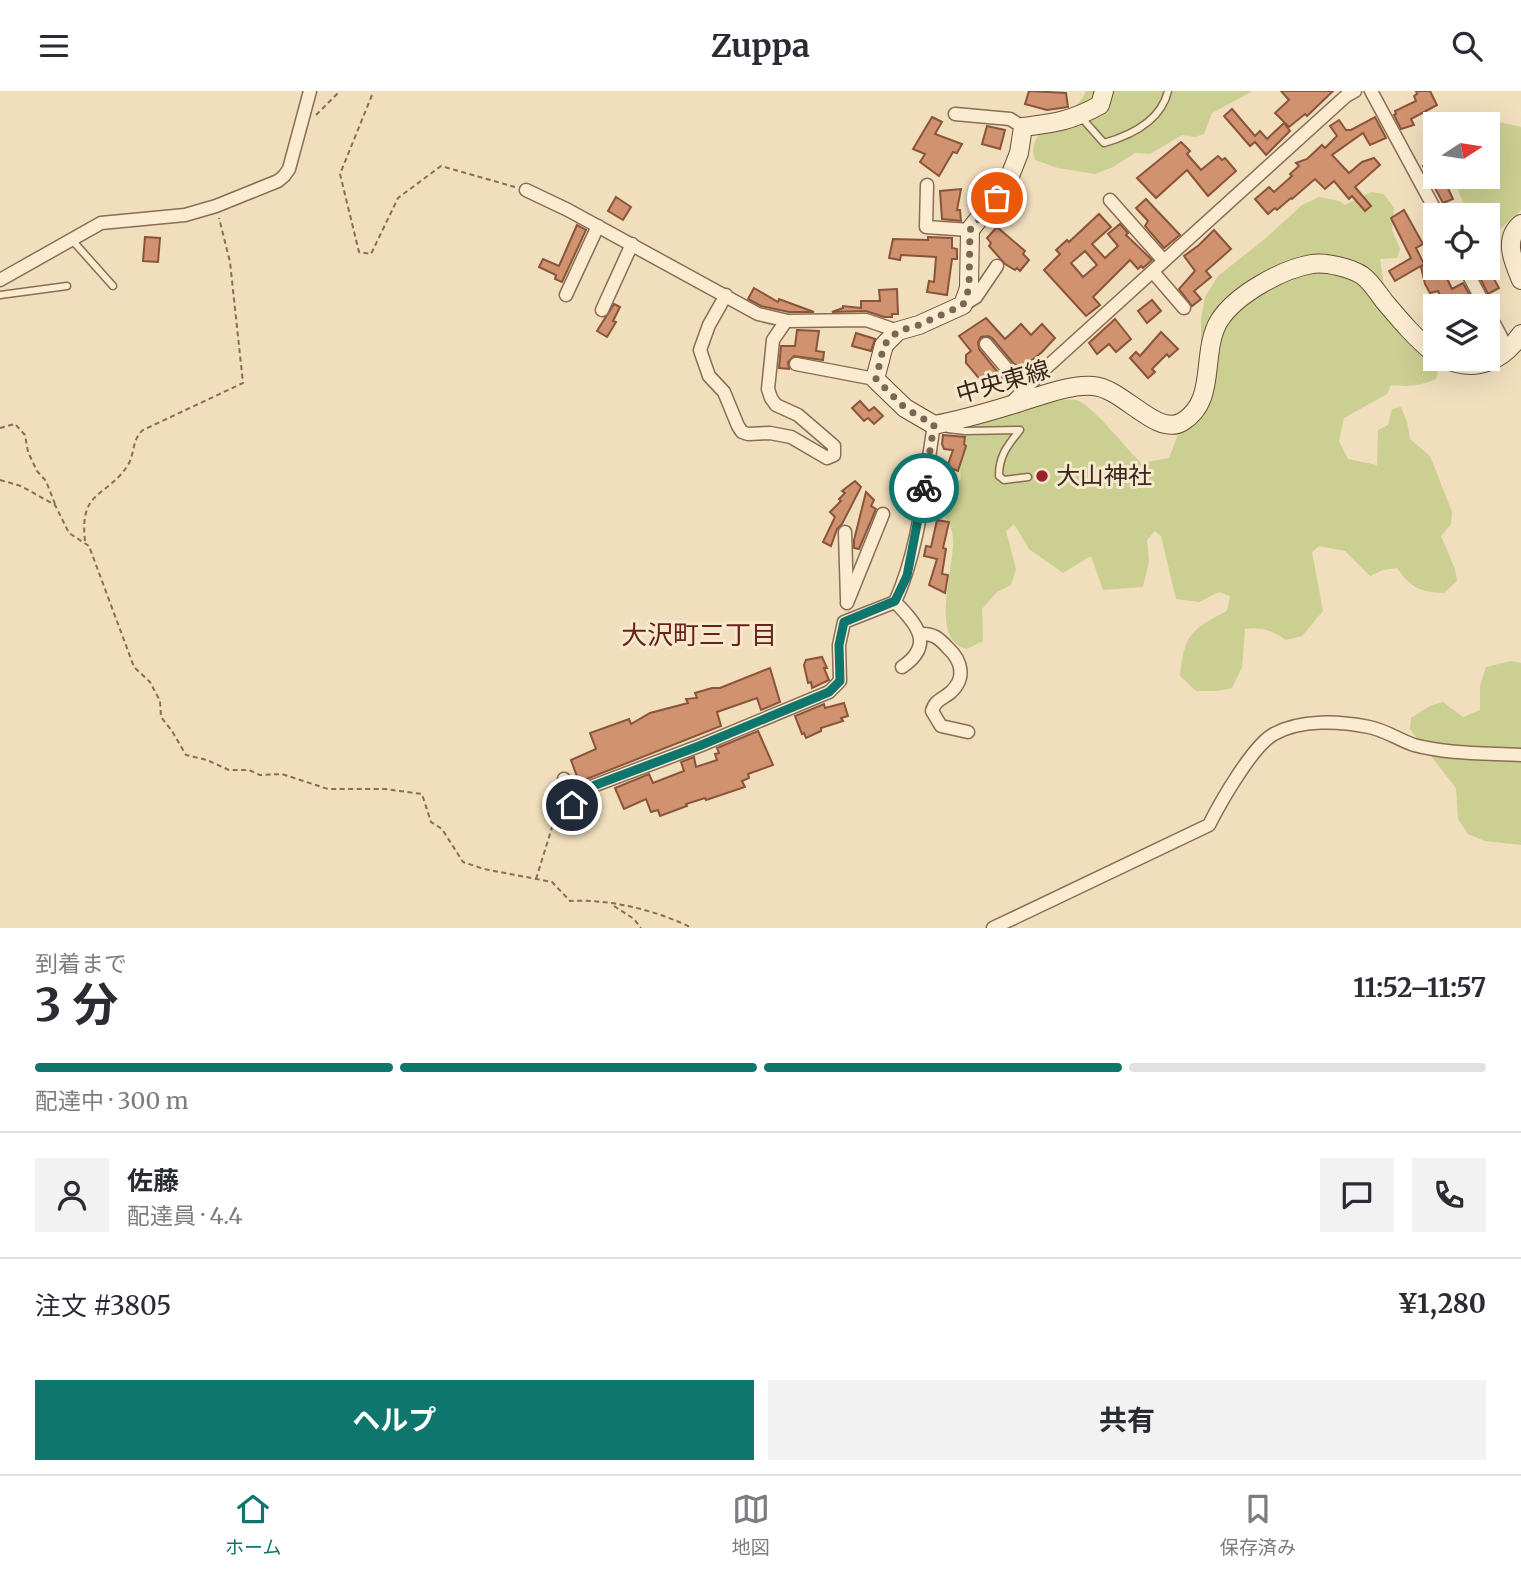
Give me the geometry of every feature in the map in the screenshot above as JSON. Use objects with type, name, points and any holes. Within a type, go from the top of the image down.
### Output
[{"type":"main road","points":[[876,379],[884,345],[898,331],[919,325],[963,305],[969,288],[970,230],[1008,181],[1019,153],[1023,127],[1066,121],[1080,116],[1100,106],[1104,91]]},
{"type":"main road","points":[[1521,224],[1517,226],[1510,241],[1512,257],[1521,280]]},
{"type":"main road","name":"中央東線","points":[[876,379],[905,408],[937,424],[966,419],[1055,391],[1093,386],[1121,396],[1157,422],[1171,426],[1183,422],[1194,412],[1203,397],[1207,384],[1208,352],[1219,323],[1233,304],[1272,278],[1314,264],[1340,268],[1363,276],[1410,333],[1423,344]]},
{"type":"main road","points":[[1500,356],[1508,351],[1521,334]]},
{"type":"street","points":[[0,280],[100,223],[185,215],[216,207],[284,176],[289,169],[310,91]]},
{"type":"street","points":[[1371,91],[1432,203]]},
{"type":"street","points":[[1007,407],[1348,93]]},
{"type":"street","points":[[956,114],[1010,119],[1023,127]]},
{"type":"street","points":[[928,185],[926,227],[970,230]]},
{"type":"street","points":[[526,190],[632,244],[758,314],[786,321],[866,320],[898,331]]},
{"type":"street","points":[[1110,200],[1164,261]]},
{"type":"street","points":[[566,295],[598,226]]},
{"type":"street","points":[[602,310],[632,244]]},
{"type":"street","points":[[963,305],[976,297],[998,266]]},
{"type":"street","points":[[1153,272],[1184,308]]},
{"type":"street","points":[[726,295],[709,325],[700,350],[709,376],[724,392],[738,426],[748,434],[770,433],[791,437],[827,458],[834,455],[834,446],[798,415],[776,405],[768,389],[773,340],[786,321]]},
{"type":"street","points":[[1500,335],[1508,351]]},
{"type":"street","points":[[986,344],[1013,376],[1036,378]]},
{"type":"street","points":[[796,364],[876,379]]},
{"type":"street","points":[[844,622],[895,601],[907,576],[937,424]]},
{"type":"street","points":[[847,603],[883,514]]},
{"type":"street","points":[[564,779],[572,805],[699,746],[829,692],[840,681],[839,645],[847,603],[845,532]]},
{"type":"street","points":[[895,601],[913,619],[920,634],[920,650],[914,659],[902,667]]},
{"type":"street","points":[[920,634],[935,636],[952,651],[960,668],[960,678],[956,685],[934,704],[932,711],[941,726],[968,732]]},
{"type":"street","points":[[993,928],[1209,825],[1218,807],[1257,750],[1271,735],[1293,726],[1340,723],[1371,727],[1414,745],[1521,755]]},
{"type":"lane","points":[[1080,116],[1104,143],[1129,137],[1161,109],[1168,91]]},
{"type":"lane","points":[[71,238],[113,286]]},
{"type":"lane","points":[[0,295],[67,286]]},
{"type":"lane","points":[[937,424],[947,429],[965,431],[1020,430],[1003,451],[999,462],[999,476],[1004,479],[1028,477]]},
{"type":"path","points":[[312,119],[340,91]]},
{"type":"path","points":[[372,95],[340,174],[359,252],[371,254],[398,198],[441,166],[526,190]]},
{"type":"path","points":[[85,543],[83,526],[86,511],[95,495],[118,477],[130,463],[136,435],[243,383],[230,262],[216,207]]},
{"type":"path","points":[[0,428],[15,424],[25,436],[28,452],[37,471],[46,481],[69,533],[89,546],[134,667],[150,682],[160,701],[160,717],[186,755],[207,759],[229,770],[249,770],[260,775],[282,774],[328,789],[385,789],[422,794],[431,822],[442,829],[463,862],[484,869],[552,882],[570,901],[594,900],[671,918],[692,928]]},
{"type":"path","points":[[0,479],[21,486],[55,505]]},
{"type":"path","points":[[536,880],[554,821],[572,805]]},
{"type":"path","points":[[611,904],[634,919],[641,928]]},
{"type":"green space","points":[[1086,91],[1253,91],[1212,113],[1204,134],[1195,137],[1182,135],[1150,154],[1135,153],[1113,167],[1095,174],[1058,168],[1035,160],[1037,138],[1072,109]]},
{"type":"green space","points":[[1500,122],[1521,127],[1521,210],[1500,229],[1500,203],[1464,203],[1458,189],[1500,189]]},
{"type":"green space","points":[[1371,192],[1384,194],[1394,208],[1392,230],[1400,249],[1397,258],[1380,259],[1389,321],[1423,352],[1423,371],[1438,373],[1436,379],[1425,383],[1391,385],[1387,394],[1344,418],[1339,441],[1348,459],[1377,465],[1378,430],[1388,425],[1392,409],[1401,407],[1410,439],[1430,456],[1452,512],[1451,524],[1441,536],[1455,569],[1457,581],[1444,593],[1422,590],[1407,580],[1397,568],[1370,576],[1345,551],[1319,546],[1312,552],[1323,611],[1302,636],[1286,640],[1267,630],[1245,629],[1242,667],[1232,688],[1196,691],[1180,676],[1187,642],[1197,629],[1227,611],[1230,596],[1219,592],[1199,602],[1176,599],[1161,536],[1155,531],[1147,540],[1149,561],[1143,587],[1103,590],[1091,556],[1063,573],[1029,549],[1014,524],[1006,531],[1016,569],[1011,585],[997,592],[982,609],[983,641],[967,649],[955,643],[946,618],[953,534],[947,521],[934,507],[961,479],[958,444],[962,426],[1040,404],[1079,401],[1102,420],[1141,463],[1169,458],[1187,411],[1194,401],[1201,376],[1201,319],[1205,297],[1218,276],[1302,205],[1319,197],[1345,205]]},
{"type":"green space","points":[[1511,661],[1521,663],[1521,845],[1485,841],[1468,834],[1458,819],[1456,788],[1410,729],[1411,718],[1430,706],[1443,702],[1463,717],[1480,710],[1480,686],[1486,667]]},
{"type":"building","points":[[1029,91],[1066,93],[1068,107],[1047,110],[1025,104]]},
{"type":"building","points":[[1281,91],[1333,91],[1307,116],[1305,114],[1289,127],[1275,113],[1289,100]]},
{"type":"building","points":[[1416,91],[1430,91],[1437,105],[1411,119],[1414,125],[1401,129],[1394,115],[1395,111],[1416,101],[1414,96]]},
{"type":"building","points":[[1232,109],[1255,136],[1260,131],[1267,139],[1284,123],[1290,131],[1266,155],[1255,142],[1250,146],[1224,116]]},
{"type":"building","points":[[932,117],[942,122],[935,134],[962,144],[957,153],[953,152],[939,176],[920,162],[925,154],[913,149]]},
{"type":"building","points":[[1375,117],[1386,138],[1370,145],[1363,133],[1332,155],[1349,173],[1362,162],[1374,158],[1380,165],[1355,187],[1371,206],[1365,211],[1352,196],[1349,199],[1334,181],[1325,189],[1315,179],[1292,199],[1268,214],[1255,199],[1269,187],[1274,192],[1292,176],[1290,174],[1299,166],[1296,163],[1307,159],[1322,145],[1325,148],[1337,136],[1330,126],[1339,120],[1346,130],[1351,130]]},
{"type":"building","points":[[987,126],[1005,130],[1000,149],[982,144]]},
{"type":"building","points":[[1181,142],[1201,170],[1218,156],[1222,160],[1225,158],[1236,171],[1208,196],[1187,170],[1156,198],[1137,178]]},
{"type":"building","points":[[961,189],[957,210],[960,210],[961,221],[942,219],[940,191]]},
{"type":"building","points":[[1435,189],[1448,189],[1453,199],[1443,203]]},
{"type":"building","points":[[616,197],[631,207],[623,220],[608,211]]},
{"type":"building","points":[[1146,199],[1180,235],[1164,248],[1145,226],[1148,221],[1136,208]]},
{"type":"building","points":[[1404,210],[1423,244],[1416,248],[1423,265],[1395,281],[1389,271],[1411,258],[1391,218]]},
{"type":"building","points":[[1099,214],[1111,227],[1092,244],[1105,258],[1118,246],[1108,234],[1120,224],[1128,233],[1126,235],[1152,260],[1138,269],[1130,260],[1093,297],[1100,305],[1086,316],[1044,270],[1060,254],[1056,250],[1067,240],[1069,242]],"holes":[[[1085,251],[1097,265],[1083,277],[1071,263]]]},
{"type":"building","points":[[577,225],[586,230],[562,282],[555,279],[556,275],[539,267],[543,259],[559,266]]},
{"type":"building","points":[[997,227],[1025,251],[1023,254],[1029,260],[1020,271],[1005,264],[989,246],[991,243],[987,238]]},
{"type":"building","points":[[1214,230],[1231,249],[1206,271],[1211,277],[1194,291],[1201,299],[1192,306],[1179,289],[1195,271],[1184,256]]},
{"type":"building","points":[[145,237],[160,238],[158,262],[143,261]]},
{"type":"building","points":[[928,237],[952,238],[952,248],[957,249],[957,259],[952,259],[947,295],[927,292],[929,281],[934,282],[936,257],[901,255],[900,260],[889,258],[893,239],[928,240]]},
{"type":"building","points":[[1424,280],[1448,280],[1452,289],[1463,283],[1469,294],[1439,294],[1438,291],[1430,293]]},
{"type":"building","points":[[1481,280],[1495,280],[1499,288],[1488,294]]},
{"type":"building","points":[[754,288],[778,302],[779,299],[814,312],[789,312],[761,306],[748,299]]},
{"type":"building","points":[[897,289],[898,314],[892,314],[892,317],[866,311],[832,312],[843,306],[861,308],[861,301],[880,301],[879,290]]},
{"type":"building","points":[[1152,300],[1161,311],[1147,323],[1138,311]]},
{"type":"building","points":[[614,304],[620,307],[613,321],[616,322],[607,337],[597,331]]},
{"type":"building","points":[[986,318],[1005,339],[1021,324],[1031,335],[1042,324],[1055,338],[1022,368],[1014,364],[992,338],[981,337],[978,342],[979,349],[1004,380],[996,387],[988,378],[983,383],[966,363],[966,355],[971,351],[959,336]]},
{"type":"building","points":[[1115,319],[1131,339],[1116,352],[1109,344],[1097,354],[1089,343]]},
{"type":"building","points":[[797,330],[819,331],[816,351],[824,352],[823,360],[794,356],[788,362],[789,369],[779,368],[781,346],[795,346]]},
{"type":"building","points":[[1161,332],[1178,349],[1169,357],[1167,354],[1152,369],[1155,372],[1148,378],[1130,358],[1136,352],[1140,356]]},
{"type":"building","points":[[856,333],[875,339],[871,351],[852,346]]},
{"type":"building","points":[[860,401],[869,411],[874,407],[883,416],[874,424],[868,418],[864,421],[852,408]]},
{"type":"building","points":[[943,435],[965,437],[966,446],[958,471],[947,467],[953,450],[944,449]]},
{"type":"building","points":[[936,471],[954,474],[950,492],[932,495]]},
{"type":"building","points":[[855,481],[861,487],[837,529],[831,546],[823,542],[835,517],[830,512],[841,501],[839,499],[845,493],[842,491]]},
{"type":"building","points":[[866,492],[874,500],[871,506],[876,509],[859,549],[854,548],[854,540]]},
{"type":"building","points":[[937,520],[949,522],[943,548],[946,549],[942,574],[948,575],[945,593],[929,585],[937,559],[924,556],[926,546],[931,547]]},
{"type":"building","points":[[822,657],[829,680],[812,688],[811,682],[808,683],[804,665],[806,660]]},
{"type":"building","points":[[770,668],[780,702],[761,710],[757,698],[717,712],[721,726],[579,782],[571,760],[596,749],[590,733],[629,719],[631,724],[650,713],[688,703],[686,699],[697,698],[695,693],[720,688]]},
{"type":"building","points":[[844,703],[848,716],[841,718],[843,721],[821,728],[821,731],[806,738],[804,733],[802,734],[795,716],[824,704],[825,708]]},
{"type":"building","points":[[758,731],[773,765],[748,774],[749,778],[742,781],[745,787],[686,804],[687,806],[660,816],[658,810],[651,812],[646,799],[624,809],[615,788],[649,774],[653,783],[684,771],[681,762],[694,757],[696,767],[717,760],[717,748]]},
{"type":"way so far","points":[[924,488],[934,425],[905,408],[876,379],[884,345],[898,331],[919,325],[963,305],[969,288],[970,230],[997,198]]},
{"type":"place","name":"大山神社","points":[[1042,476]]},
{"type":"district","name":"大沢町三丁目","points":[[699,635]]},
{"type":"route","points":[[572,805],[569,795],[634,772],[829,692],[840,681],[839,645],[844,622],[895,601],[907,576],[924,488]]}]
